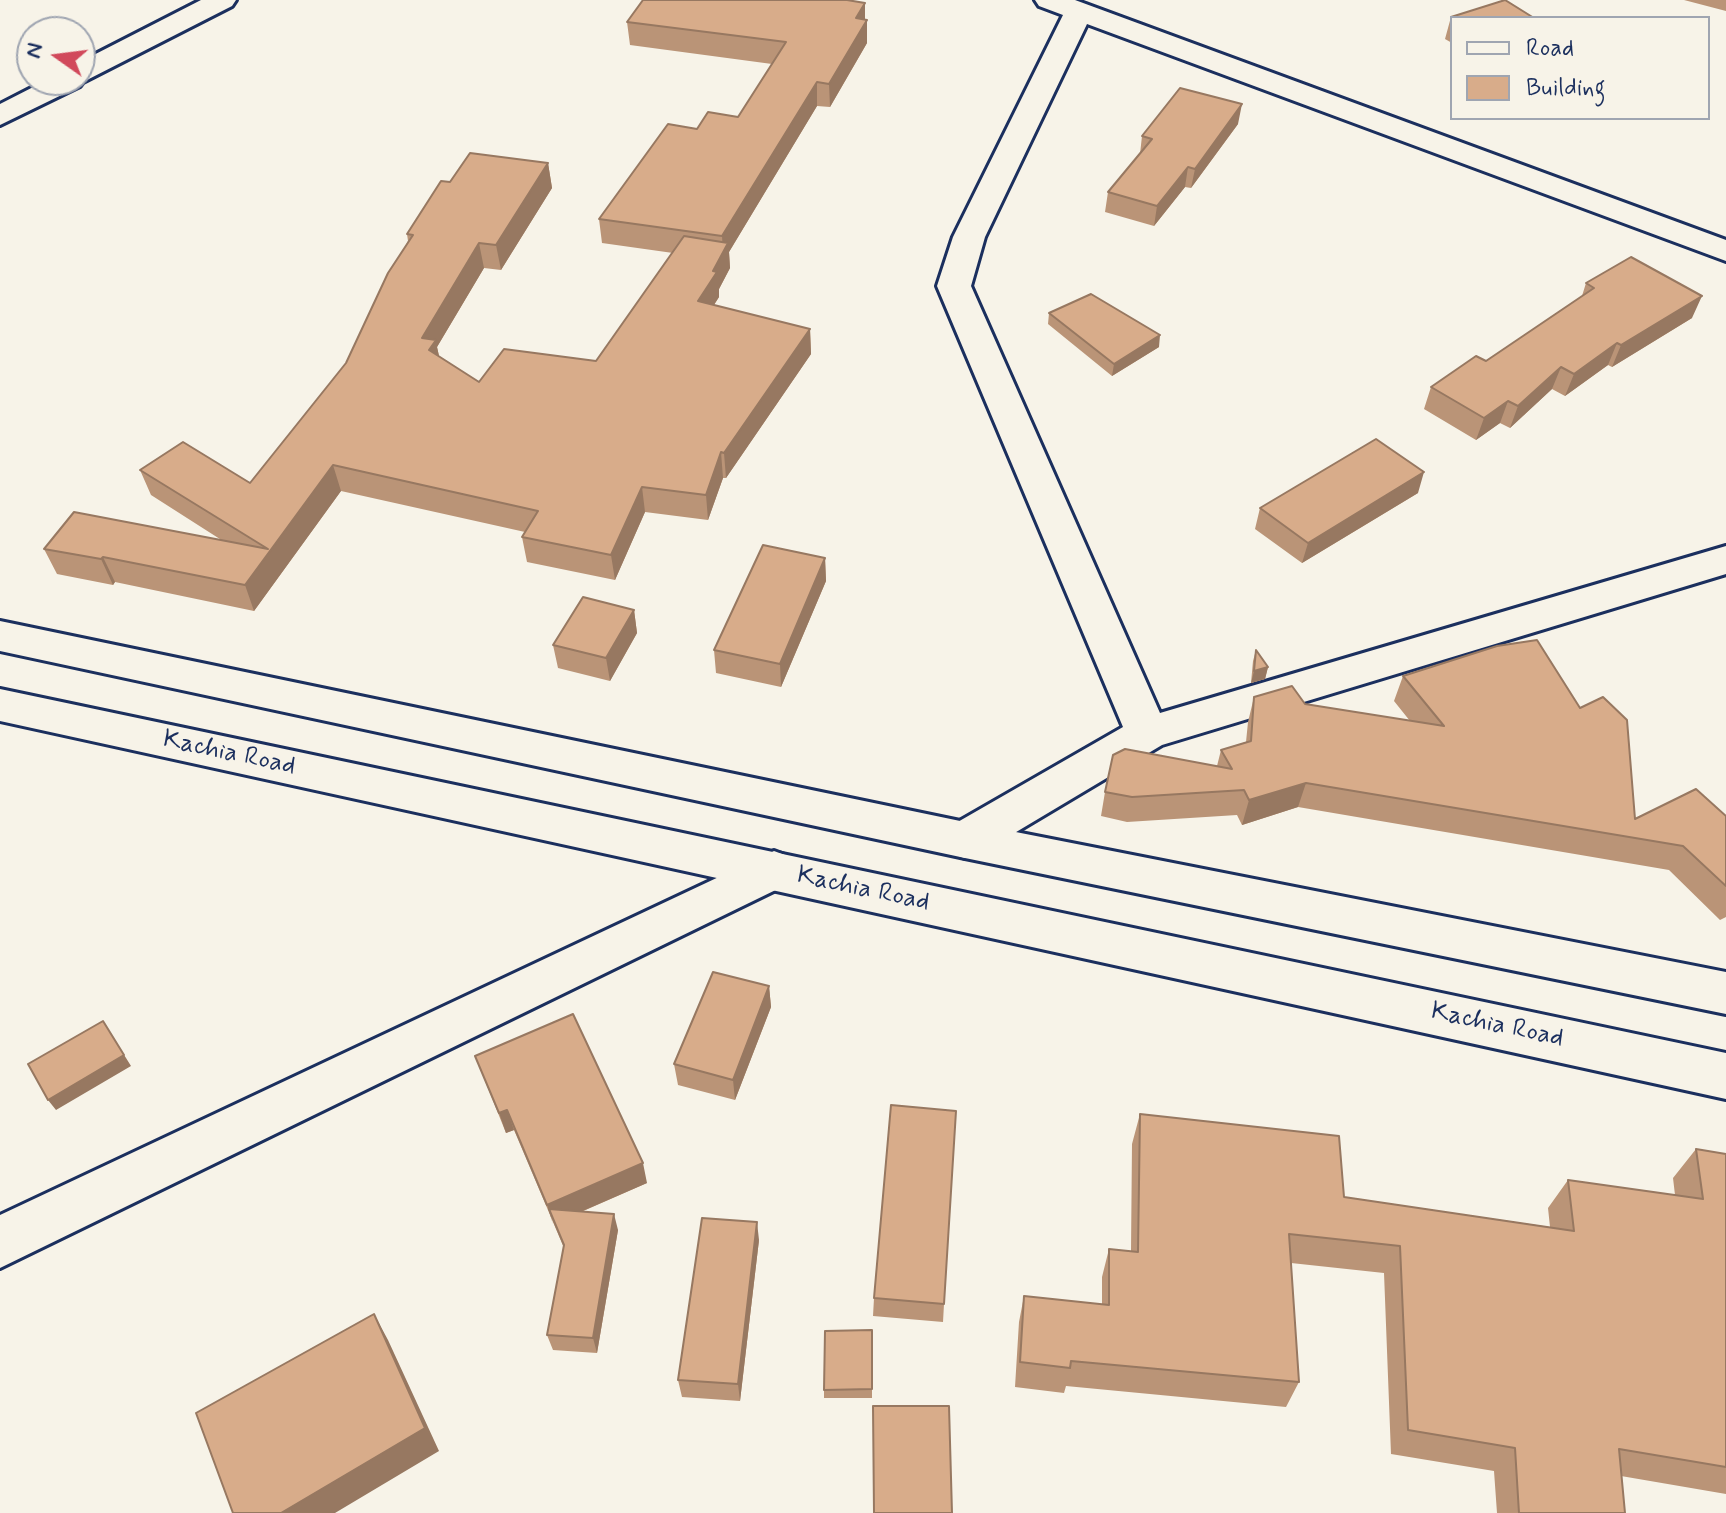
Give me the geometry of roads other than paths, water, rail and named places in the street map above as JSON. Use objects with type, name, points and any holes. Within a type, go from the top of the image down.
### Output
[{"type":"street","points":[[96,66],[222,0]]},
{"type":"street","points":[[1147,733],[954,286],[969,237],[1064,5],[1726,251]]},
{"type":"street","points":[[0,116],[39,96]]},
{"type":"street","points":[[965,840],[1147,733],[1726,560]]},
{"type":"street","points":[[0,636],[965,840],[1726,993]]},
{"type":"street","name":"Kachia Road","points":[[0,705],[1726,1076]]},
{"type":"street","points":[[0,1242],[774,870]]}]
